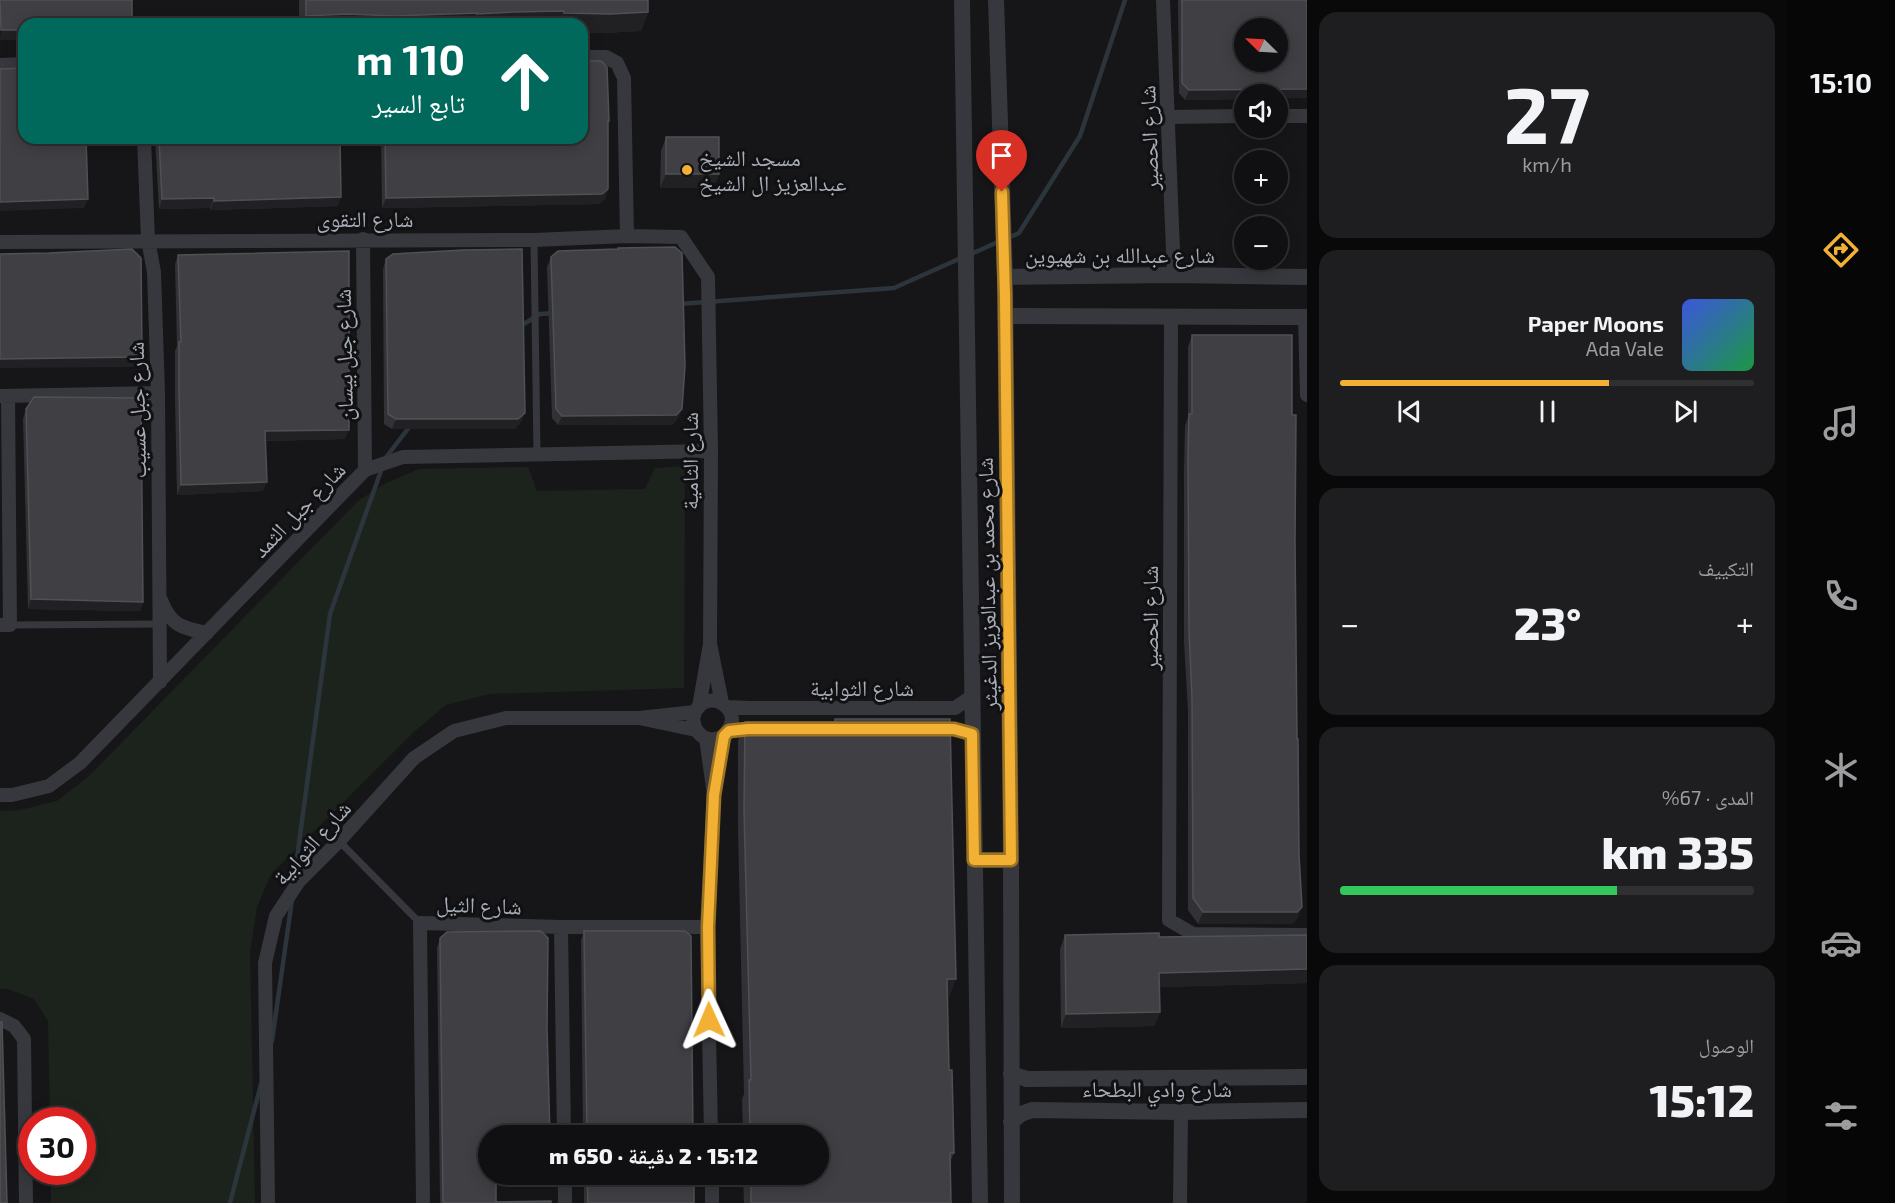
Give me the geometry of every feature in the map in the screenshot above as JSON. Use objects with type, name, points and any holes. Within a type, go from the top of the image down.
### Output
[{"type":"street","name":"شارع محمد بن عبدالعزيز الدغيثر","points":[[962,0],[980,1203]]},
{"type":"street","name":"شارع محمد بن عبدالعزيز الدغيثر","points":[[996,0],[1005,277],[1012,1203]]},
{"type":"street","name":"شارع الحصير","points":[[1163,0],[1174,275]]},
{"type":"street","points":[[588,57],[606,57],[617,63],[624,78],[627,236]]},
{"type":"street","points":[[0,65],[18,64]]},
{"type":"street","points":[[1168,117],[1234,116]]},
{"type":"street","points":[[1288,116],[1307,116]]},
{"type":"street","name":"شارع جبل عسيب","points":[[144,144],[148,240],[154,272],[158,393],[160,682]]},
{"type":"street","name":"شارع التقوى","points":[[0,242],[534,240],[627,236],[681,237],[708,277]]},
{"type":"street","name":"شارع جبل بيسان","points":[[363,239],[365,470]]},
{"type":"street","name":"شارع عبدالله بن شهيوين","points":[[1005,277],[1174,275],[1307,277]]},
{"type":"street","name":"شارع الثامية","points":[[708,277],[711,451],[710,644]]},
{"type":"street","points":[[1005,316],[1306,317],[1307,395]]},
{"type":"street","name":"شارع الحصير","points":[[1171,317],[1169,920],[1193,934],[1307,935]]},
{"type":"street","points":[[5,625],[4,396],[158,393]]},
{"type":"street","name":"شارع جبل الثمد","points":[[0,795],[12,795],[49,786],[80,763],[365,470],[404,457],[711,451]]},
{"type":"street","points":[[160,597],[167,614],[184,628],[207,633]]},
{"type":"street","points":[[710,644],[725,705],[732,719],[726,733],[714,795],[708,927],[711,1125]]},
{"type":"street","points":[[710,644],[697,709],[693,718],[701,734],[714,795]]},
{"type":"street","name":"شارع الثوابية","points":[[725,705],[750,708],[955,708],[971,697]]},
{"type":"street","points":[[639,718],[697,709],[710,701],[725,705]]},
{"type":"street","name":"شارع الثوابية","points":[[268,1203],[265,963],[276,916],[298,881],[339,841],[414,759],[454,731],[506,718],[639,718]]},
{"type":"street","points":[[639,718],[718,739],[726,733],[748,729],[771,729]]},
{"type":"street","name":"شارع الثوابية","points":[[920,729],[954,729],[972,734]]},
{"type":"street","points":[[974,860],[1011,860]]},
{"type":"street","name":"شارع الثيل","points":[[423,1203],[420,923],[561,927],[708,927]]},
{"type":"street","points":[[561,927],[564,1125]]},
{"type":"street","points":[[0,1019],[14,1026],[24,1039],[26,1203]]},
{"type":"street","name":"شارع وادي البطحاء","points":[[1011,1074],[1027,1079],[1307,1077]]},
{"type":"street","name":"شارع وادي البطحاء","points":[[1011,1122],[1021,1114],[1032,1110],[1181,1112],[1307,1110]]},
{"type":"street","points":[[1180,1203],[1181,1112]]},
{"type":"street","points":[[565,1185],[565,1203]]},
{"type":"street","points":[[712,1185],[712,1203]]},
{"type":"lane","points":[[534,240],[537,454]]},
{"type":"lane","points":[[5,625],[160,624]]},
{"type":"lane","points":[[339,841],[420,923]]},
{"type":"shaded area","points":[[685,466],[684,688],[489,694],[446,705],[414,732],[271,874],[257,907],[250,952],[255,1203],[51,1203],[51,1185],[96,1185],[96,1107],[50,1107],[48,1021],[34,999],[8,989],[0,989],[0,811],[20,810],[57,801],[88,777],[358,501],[384,484],[419,469],[528,467],[537,491],[645,489],[655,468]]},
{"type":"building","points":[[0,0],[132,0],[132,18],[18,18],[18,30],[1,30]]},
{"type":"building","points":[[306,0],[648,0],[648,12],[610,14],[564,13],[564,11],[306,16]]},
{"type":"building","points":[[1182,0],[1307,0],[1307,89],[1288,89],[1288,84],[1234,84],[1234,90],[1189,90],[1182,83]]},
{"type":"building","points":[[588,61],[601,61],[607,67],[608,189],[602,194],[386,198],[385,144],[588,144]]},
{"type":"building","points":[[18,68],[18,144],[86,144],[88,199],[0,202],[0,69]]},
{"type":"building","points":[[666,137],[719,137],[719,174],[666,174]]},
{"type":"building","points":[[159,144],[340,144],[341,197],[214,201],[214,198],[162,199]]},
{"type":"building","points":[[675,247],[682,253],[685,366],[682,409],[676,415],[562,416],[556,409],[551,257],[558,251]]},
{"type":"building","points":[[132,249],[141,258],[142,351],[137,357],[0,359],[0,254]]},
{"type":"building","points":[[522,249],[525,413],[518,419],[396,419],[388,414],[386,259],[393,254]]},
{"type":"building","points":[[349,251],[349,430],[265,431],[267,482],[181,485],[179,342],[181,342],[178,255]]},
{"type":"building","points":[[1192,335],[1292,335],[1292,415],[1296,415],[1297,739],[1302,907],[1297,912],[1203,912],[1193,898],[1188,458],[1189,414],[1192,414]]},
{"type":"building","points":[[34,397],[141,398],[143,602],[31,599],[26,409]]},
{"type":"building","points":[[835,719],[950,719],[956,979],[947,979],[954,1153],[950,1153],[951,1203],[751,1203],[751,1185],[829,1185],[829,1125],[750,1125],[749,1080],[751,1080],[744,810],[745,722],[835,722]]},
{"type":"building","points":[[541,931],[548,938],[547,1027],[550,1125],[478,1125],[478,1185],[496,1185],[496,1202],[551,1201],[551,1203],[443,1203],[440,938],[447,932]]},
{"type":"building","points":[[584,931],[685,931],[691,936],[693,1125],[587,1125]]},
{"type":"building","points":[[1159,933],[1159,937],[1307,935],[1307,969],[1159,973],[1160,1012],[1066,1014],[1065,935]]},
{"type":"building","points":[[0,1022],[2,1022],[7,1203],[0,1203]]},
{"type":"building","points":[[587,1185],[694,1185],[694,1203],[588,1203]]},
{"type":"waterway","points":[[1008,238],[1019,233],[1080,136],[1125,0]]},
{"type":"waterway","points":[[969,255],[1000,241]]},
{"type":"waterway","points":[[679,304],[894,288],[961,258]]},
{"type":"waterway","points":[[519,327],[540,314],[554,313]]},
{"type":"waterway","points":[[384,460],[410,426]]},
{"type":"waterway","points":[[294,880],[330,614],[382,468]]},
{"type":"waterway","points":[[272,1041],[292,900]]},
{"type":"waterway","points":[[230,1203],[261,1084]]},
{"type":"place","name":"مسجد الشيخ عبدالعزيز ال الشيخ","points":[[687,170]]},
{"type":"route","points":[[709,1020],[708,927],[714,795],[724,736],[729,731],[748,729],[954,729],[972,734],[974,860],[1011,860],[1002,192]]}]
